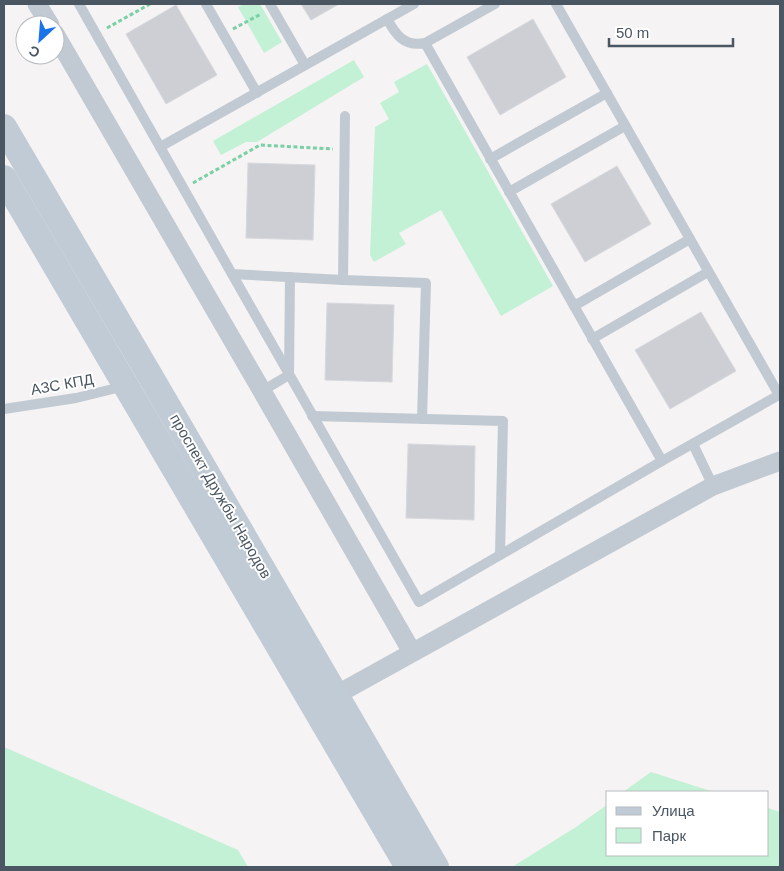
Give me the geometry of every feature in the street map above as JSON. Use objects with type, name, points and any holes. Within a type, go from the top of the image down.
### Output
[{"type":"main road","name":"проспект Дружбы Народов","points":[[4,127],[436,867]]},
{"type":"main road","name":"проспект Дружбы Народов","points":[[4,178],[408,867]]},
{"type":"street","points":[[37,4],[44,15]]},
{"type":"street","points":[[65,51],[412,652]]},
{"type":"street","points":[[336,695],[713,486],[780,461]]},
{"type":"lane","points":[[78,4],[418,602],[779,395],[556,4]]},
{"type":"lane","points":[[206,4],[257,93]]},
{"type":"lane","points":[[160,147],[414,4]]},
{"type":"lane","points":[[387,19],[395,32],[403,40],[413,44],[425,43],[495,4]]},
{"type":"lane","points":[[271,6],[305,65]]},
{"type":"lane","points":[[425,43],[662,461]]},
{"type":"lane","points":[[490,159],[607,93]]},
{"type":"lane","points":[[343,280],[345,116]]},
{"type":"lane","points":[[509,192],[626,126]]},
{"type":"lane","points":[[574,306],[690,239]]},
{"type":"lane","points":[[592,338],[708,272]]},
{"type":"lane","points":[[232,274],[426,283],[422,419]]},
{"type":"lane","points":[[289,375],[290,277]]},
{"type":"lane","points":[[262,391],[289,375]]},
{"type":"lane","name":"АЗС КПД","points":[[4,409],[76,398],[125,386]]},
{"type":"lane","points":[[312,416],[503,421],[500,555]]},
{"type":"lane","points":[[693,444],[713,486]]},
{"type":"path","points":[[96,34],[150,4]]},
{"type":"path","points":[[224,34],[271,6]]},
{"type":"path","points":[[184,189],[260,145],[344,150]]},
{"type":"green space","points":[[244,4],[260,4],[282,42],[264,53],[238,7]]},
{"type":"green space","points":[[354,60],[364,77],[257,142],[246,142],[221,155],[213,141]]},
{"type":"green space","points":[[427,64],[553,286],[501,316],[441,210],[399,233],[406,244],[374,262],[370,255],[375,127],[389,119],[380,103],[399,92],[394,82]]},
{"type":"green space","points":[[4,747],[238,850],[248,867],[4,867]]},
{"type":"green space","points":[[651,772],[711,791],[624,791]]},
{"type":"green space","points":[[606,805],[606,856],[769,856],[769,808],[780,812],[780,867],[512,867],[576,827]]},
{"type":"building","points":[[301,4],[339,4],[311,20]]},
{"type":"building","points":[[176,5],[217,75],[166,104],[126,34]]},
{"type":"building","points":[[533,19],[566,77],[500,115],[467,57]]},
{"type":"building","points":[[248,163],[315,165],[313,240],[246,238]]},
{"type":"building","points":[[617,166],[651,224],[585,262],[551,204]]},
{"type":"building","points":[[327,303],[394,305],[392,382],[325,380]]},
{"type":"building","points":[[701,312],[736,371],[670,409],[635,350]]},
{"type":"building","points":[[408,444],[475,446],[474,520],[406,518]]}]
